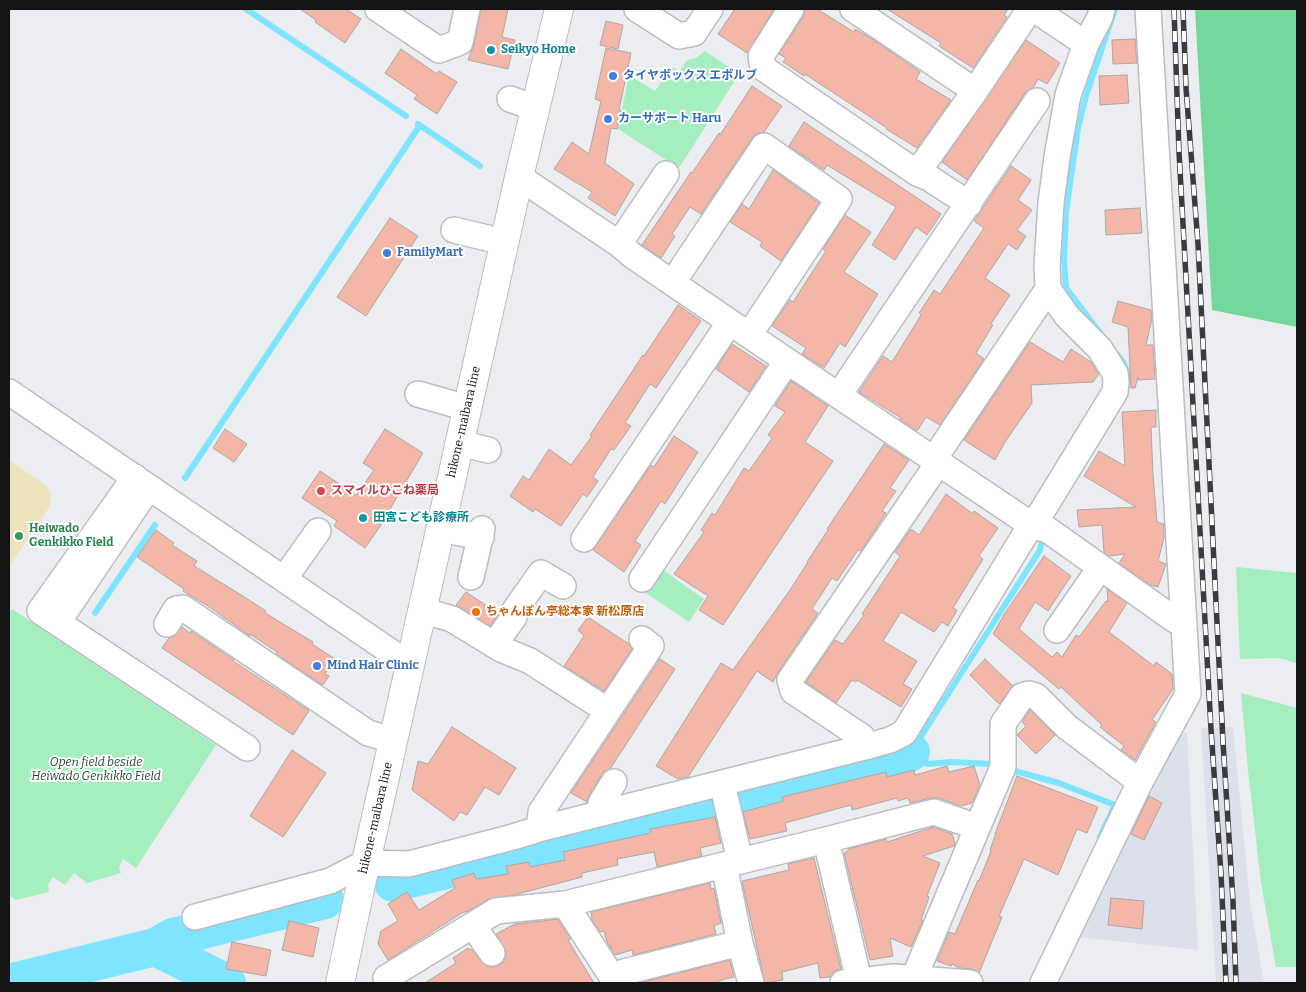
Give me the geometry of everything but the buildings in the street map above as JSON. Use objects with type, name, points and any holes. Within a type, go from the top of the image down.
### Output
[{"type":"main road","name":"hikone-maibara line","points":[[340,983],[518,177],[523,103],[559,9]]},
{"type":"street","points":[[378,9],[439,50],[460,42],[468,9]]},
{"type":"street","points":[[637,9],[679,36],[694,33],[710,9]]},
{"type":"street","points":[[791,9],[761,56],[763,68],[918,173],[969,204]]},
{"type":"street","points":[[853,9],[975,91]]},
{"type":"street","points":[[918,173],[1030,9]]},
{"type":"street","points":[[1034,9],[1086,44]]},
{"type":"street","points":[[195,917],[330,881],[365,863],[409,864],[602,813],[725,794],[751,771],[813,754],[865,747],[890,740],[904,733],[1114,392],[1116,382],[1114,373],[1100,349],[1067,316],[1048,289],[1047,266],[1056,158],[1068,95],[1086,44],[1100,17],[1102,9]]},
{"type":"street","points":[[1043,983],[1061,962],[1140,782],[1188,694],[1180,656],[1183,620],[1148,9]]},
{"type":"street","points":[[839,395],[1037,101]]},
{"type":"street","points":[[584,539],[740,328],[840,199],[764,146],[673,282]]},
{"type":"street","points":[[619,244],[666,174]]},
{"type":"street","points":[[518,177],[839,395],[868,423],[936,461],[1033,526],[1048,530],[1175,620],[1183,620]]},
{"type":"street","points":[[454,230],[504,242]]},
{"type":"street","points":[[865,747],[862,737],[793,691],[790,680],[1048,289]]},
{"type":"street","points":[[642,580],[787,361]]},
{"type":"street","points":[[9,392],[410,665]]},
{"type":"street","points":[[418,394],[467,408]]},
{"type":"street","points":[[459,443],[488,450]]},
{"type":"street","points":[[142,482],[49,616],[247,748]]},
{"type":"street","points":[[440,529],[481,533],[471,577]]},
{"type":"street","points":[[284,579],[318,531]]},
{"type":"street","points":[[1057,630],[1100,568]]},
{"type":"street","points":[[494,645],[514,617],[515,610],[541,573],[563,586]]},
{"type":"street","points":[[167,624],[176,609],[183,608],[368,733],[393,740]]},
{"type":"street","points":[[422,610],[452,619],[494,645],[533,656],[608,711]]},
{"type":"street","points":[[538,829],[541,812],[608,711],[647,642]]},
{"type":"street","points":[[916,979],[919,966],[1003,766],[1000,753],[1003,724],[1022,696],[1030,694],[1036,696],[1067,727],[1140,782]]},
{"type":"street","points":[[602,813],[601,803],[614,782]]},
{"type":"street","points":[[725,794],[740,943],[751,983]]},
{"type":"street","points":[[386,978],[496,911],[565,904],[934,812],[977,827]]},
{"type":"street","points":[[826,840],[851,982],[894,977],[970,983]]},
{"type":"street","points":[[565,904],[614,980],[624,972],[740,943]]},
{"type":"street","points":[[474,926],[492,953]]},
{"type":"shaded area","points":[[1233,727],[1250,902],[1264,983],[1216,983],[1201,728]]},
{"type":"shaded area","points":[[1187,733],[1198,950],[1078,937],[1179,734]]},
{"type":"green space","points":[[1195,9],[1297,9],[1297,327],[1212,310]]},
{"type":"green space","points":[[705,51],[739,74],[679,168],[618,129],[629,75],[655,91],[672,67],[680,71],[687,60],[696,58]]},
{"type":"green space","points":[[1236,567],[1297,573],[1297,663],[1279,658],[1240,659]]},
{"type":"green space","points":[[663,570],[704,599],[689,622],[646,593]]},
{"type":"green space","name":"Open field beside Heiwado Genkikko Field","points":[[12,609],[216,745],[136,868],[123,859],[119,867],[121,873],[87,883],[74,873],[65,885],[53,877],[48,885],[49,892],[16,900],[9,895],[9,613]]},
{"type":"green space","points":[[1241,693],[1297,708],[1296,967],[1276,967],[1261,883]]},
{"type":"sand","name":"Heiwado Genkikko Field","points":[[9,460],[47,486],[51,495],[50,506],[9,567]]},
{"type":"waterway","points":[[246,9],[406,116]]},
{"type":"waterway","points":[[1101,334],[1066,288],[1064,259],[1066,212],[1078,128],[1086,96],[1115,9]]},
{"type":"waterway","points":[[418,124],[480,166]]},
{"type":"waterway","points":[[185,478],[420,125]]},
{"type":"waterway","points":[[1116,353],[1129,375],[1127,387]]},
{"type":"waterway","points":[[95,613],[155,525]]},
{"type":"waterway","points":[[992,764],[951,762],[928,764],[918,760],[911,752],[1040,550],[1042,541]]},
{"type":"waterway","points":[[393,883],[892,761],[911,752]]},
{"type":"waterway","points":[[1011,770],[1059,783],[1115,805],[1100,837]]},
{"type":"waterway","points":[[9,983],[155,947],[173,937],[325,900]]},
{"type":"waterway","points":[[155,947],[227,983]]},
{"type":"railway","points":[[1174,9],[1179,152],[1226,983]]},
{"type":"railway","points":[[1183,9],[1186,88],[1198,244],[1236,983]]},
{"type":"place","name":"Seikyo Home","points":[[491,50]]},
{"type":"place","name":"タイヤボックス エボルブ","points":[[613,76]]},
{"type":"place","name":"カーサポート Haru","points":[[608,119]]},
{"type":"place","name":"FamilyMart","points":[[387,253]]},
{"type":"place","name":"スマイルひこね薬局","points":[[321,491]]},
{"type":"place","name":"田宮こども診療所","points":[[363,518]]},
{"type":"place","name":"Heiwado Genkikko Field","points":[[19,536]]},
{"type":"place","name":"ちゃんぽん亭総本家 新松原店","points":[[476,612]]},
{"type":"place","name":"Mind Hair Clinic","points":[[317,666]]}]
